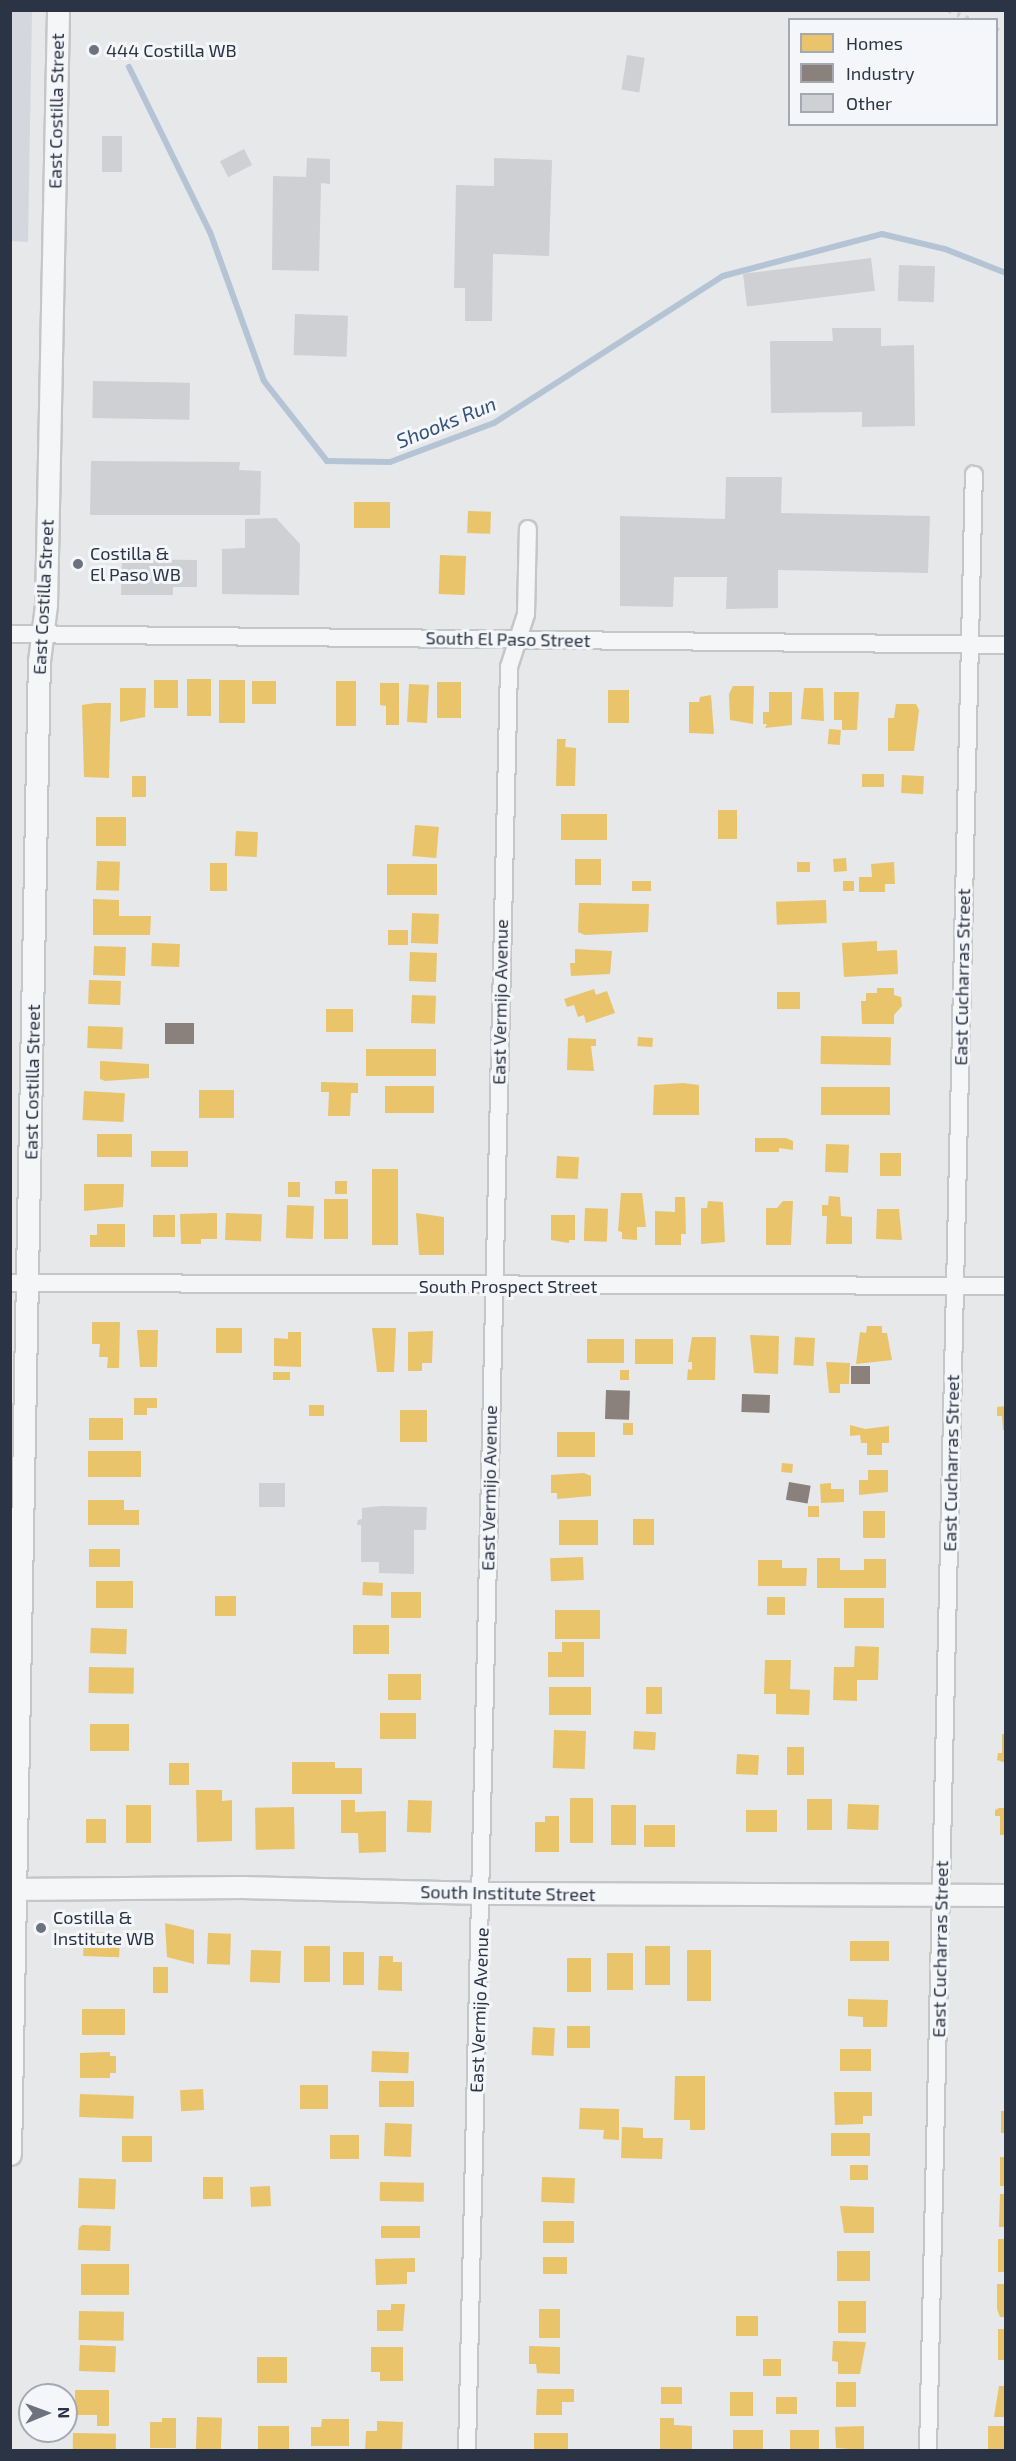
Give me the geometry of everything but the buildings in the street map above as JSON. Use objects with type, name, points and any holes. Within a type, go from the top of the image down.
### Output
[{"type":"street","name":"East Costilla Street","points":[[10,2154],[19,1283],[40,634],[46,605],[58,10]]},
{"type":"street","name":"East Cucharras Street","points":[[928,2451],[974,475]]},
{"type":"street","name":"East Vermijo Avenue","points":[[467,2451],[482,1893],[493,1286],[509,667],[526,614],[528,529]]},
{"type":"street","name":"South El Paso Street","points":[[10,634],[1005,645]]},
{"type":"street","name":"South Prospect Street","points":[[19,1283],[1005,1286]]},
{"type":"street","name":"South Institute Street","points":[[14,1889],[241,1887],[482,1893],[1005,1895]]},
{"type":"shaded area","points":[[11,10],[32,11],[28,242],[11,241]]},
{"type":"waterway","name":"Shooks Run","points":[[129,67],[210,232],[264,381],[327,461],[390,462],[494,423],[723,276],[882,234],[945,249],[1006,273]]},
{"type":"railway","points":[[949,10],[967,18]]},
{"type":"railway","points":[[998,30],[1006,33]]},
{"type":"place","name":"444 Costilla WB","points":[[94,50]]},
{"type":"place","name":"Costilla & El Paso WB","points":[[78,564]]},
{"type":"place","name":"Costilla & Institute WB","points":[[41,1928]]}]
